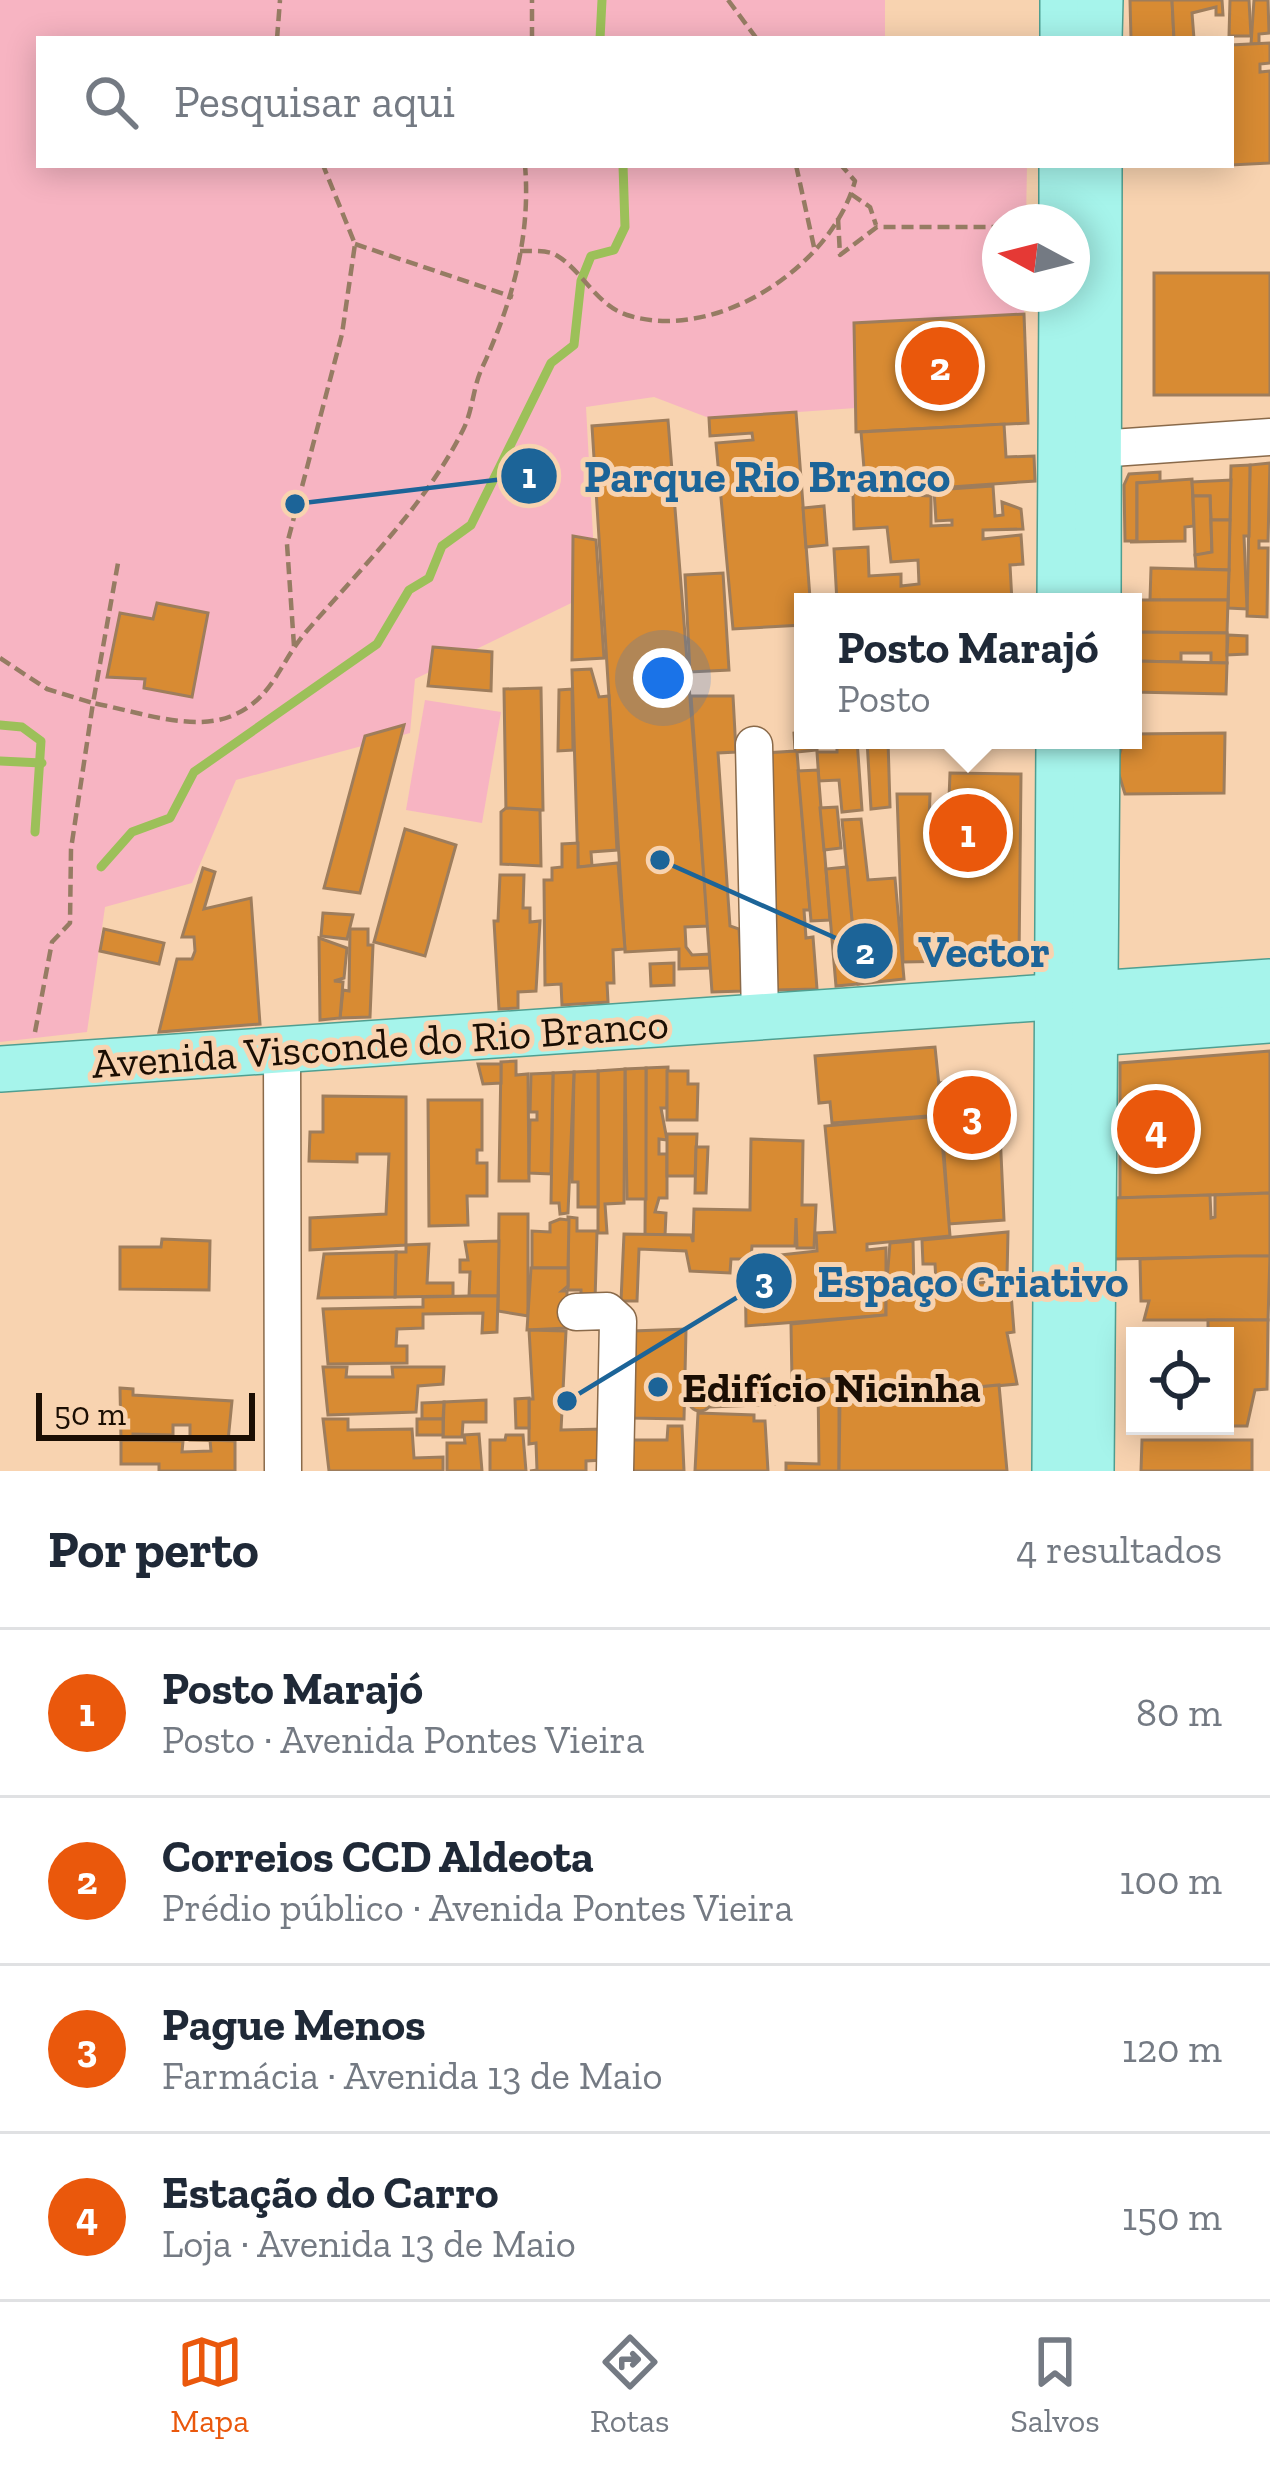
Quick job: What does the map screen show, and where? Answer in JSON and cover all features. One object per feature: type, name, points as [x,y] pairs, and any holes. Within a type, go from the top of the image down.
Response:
[{"type":"main road","points":[[1063,0],[1063,36]]},
{"type":"main road","points":[[1100,0],[1100,36]]},
{"type":"main road","points":[[1062,168],[1062,204]]},
{"type":"main road","points":[[1098,593],[1099,168]]},
{"type":"main road","points":[[1060,593],[1062,312]]},
{"type":"main road","points":[[1060,749],[1078,1015],[1090,1471]]},
{"type":"main road","points":[[1055,1471],[1096,749]]},
{"type":"main road","name":"Avenida Visconde do Rio Branco","points":[[1078,1015],[1270,982]]},
{"type":"main road","name":"Avenida Visconde do Rio Branco","points":[[15,1068],[760,1016],[1270,1020]]},
{"type":"street","points":[[1098,449],[1270,437]]},
{"type":"street","points":[[754,745],[760,1016]]},
{"type":"street","points":[[282,1050],[283,1471]]},
{"type":"street","points":[[576,1312],[608,1310],[618,1321],[614,1471]]},
{"type":"path","points":[[277,36],[280,0]]},
{"type":"path","points":[[532,0],[532,36]]},
{"type":"path","points":[[728,0],[755,36]]},
{"type":"path","points":[[294,646],[287,544],[342,334],[355,244],[324,168]]},
{"type":"path","points":[[0,658],[47,689],[187,724],[218,721],[272,689],[294,646],[439,473],[466,425],[478,375],[513,297],[529,208],[525,168]]},
{"type":"path","points":[[797,168],[814,248]]},
{"type":"path","points":[[520,251],[555,253],[624,315],[715,318],[752,297],[814,248],[851,194],[855,181],[844,168]]},
{"type":"path","points":[[851,194],[870,207],[877,227]]},
{"type":"path","points":[[839,213],[840,255],[877,227],[982,227]]},
{"type":"path","points":[[355,244],[513,297]]},
{"type":"path","points":[[15,1068],[52,943],[70,923],[71,849],[118,563]]},
{"type":"shaded area","points":[[0,0],[885,0],[885,36],[36,36],[36,168],[1027,168],[1026,204],[982,204],[982,312],[1024,314],[855,323],[856,408],[709,418],[654,397],[586,407],[596,591],[415,679],[410,733],[236,780],[192,883],[105,907],[87,1032],[0,1042]]},
{"type":"shaded area","points":[[425,700],[501,712],[482,823],[406,810]]},
{"type":"building","points":[[1130,0],[1172,0],[1174,36],[1131,36]]},
{"type":"building","points":[[1172,0],[1222,0],[1223,15],[1216,15],[1216,7],[1192,13],[1194,36],[1174,36]]},
{"type":"building","points":[[1230,0],[1249,0],[1251,36],[1229,36]]},
{"type":"building","points":[[1254,0],[1268,0],[1269,33],[1259,34],[1259,44],[1251,44]]},
{"type":"building","points":[[1270,43],[1270,63],[1260,64],[1260,72],[1270,71],[1270,163],[1234,165],[1234,45]]},
{"type":"building","points":[[1154,273],[1270,273],[1270,395],[1154,395]]},
{"type":"building","points":[[1024,314],[1028,423],[856,432],[854,323]]},
{"type":"building","points":[[796,412],[810,593],[794,593],[794,626],[733,629],[716,443],[753,440],[752,433],[710,436],[709,418]]},
{"type":"building","points":[[668,420],[708,926],[685,927],[686,947],[692,955],[710,954],[710,968],[679,969],[679,949],[625,952],[592,426]]},
{"type":"building","points":[[1004,424],[1006,457],[1034,456],[1035,481],[866,493],[861,432]]},
{"type":"building","points":[[1270,463],[1268,541],[1259,541],[1259,548],[1268,548],[1267,617],[1247,616],[1250,465]]},
{"type":"building","points":[[1250,465],[1249,536],[1244,536],[1247,609],[1228,608],[1231,466]]},
{"type":"building","points":[[1160,472],[1160,482],[1137,483],[1137,541],[1125,541],[1124,485],[1129,474]]},
{"type":"building","points":[[864,475],[866,493],[931,496],[931,526],[952,525],[952,520],[936,521],[934,490],[993,486],[995,516],[1003,515],[1002,502],[1021,509],[1023,529],[983,530],[983,539],[1021,535],[1023,564],[1010,565],[1012,593],[836,593],[834,549],[868,547],[869,576],[901,574],[901,586],[919,584],[918,560],[891,562],[887,527],[854,529],[853,495],[845,495],[844,477]]},
{"type":"building","points":[[1192,479],[1194,526],[1185,527],[1185,541],[1130,542],[1137,541],[1137,483]]},
{"type":"building","points":[[1231,480],[1230,520],[1211,520],[1210,496],[1193,496],[1192,482]]},
{"type":"building","points":[[1193,496],[1210,496],[1212,552],[1200,555],[1195,555]]},
{"type":"building","points":[[824,506],[827,545],[806,547],[803,508]]},
{"type":"building","points":[[1211,520],[1230,520],[1229,570],[1196,569],[1195,555],[1212,552]]},
{"type":"building","points":[[573,536],[596,540],[604,658],[572,660]]},
{"type":"building","points":[[1151,568],[1229,570],[1228,600],[1150,600]]},
{"type":"building","points":[[723,573],[729,670],[690,672],[685,575]]},
{"type":"building","points":[[1142,600],[1228,600],[1227,633],[1142,632]]},
{"type":"building","points":[[157,603],[208,613],[192,697],[144,688],[145,679],[107,677],[120,613],[153,619]]},
{"type":"building","points":[[1142,632],[1227,633],[1227,663],[1211,663],[1211,653],[1181,653],[1181,662],[1142,661]]},
{"type":"building","points":[[1228,635],[1247,636],[1247,654],[1227,655]]},
{"type":"building","points":[[433,647],[492,652],[491,691],[428,686]]},
{"type":"building","points":[[1142,661],[1227,663],[1226,694],[1142,692]]},
{"type":"building","points":[[591,669],[599,697],[609,696],[617,850],[591,852],[592,866],[578,867],[572,670]]},
{"type":"building","points":[[541,688],[543,810],[506,812],[504,689]]},
{"type":"building","points":[[572,689],[573,750],[558,751],[559,690]]},
{"type":"building","points":[[691,696],[733,696],[736,752],[718,753],[730,926],[739,929],[743,991],[712,992]]},
{"type":"building","points":[[404,725],[360,893],[324,888],[365,736]]},
{"type":"building","points":[[1225,733],[1224,793],[1125,794],[1116,765],[1121,749],[1142,749],[1142,734]]},
{"type":"building","points":[[817,749],[797,752],[810,910],[804,910],[806,938],[813,937],[817,989],[774,990],[765,753]]},
{"type":"building","points":[[858,749],[862,810],[842,812],[839,780],[819,781],[817,752]]},
{"type":"building","points":[[868,749],[888,749],[890,807],[871,809]]},
{"type":"building","points":[[818,770],[830,920],[811,921],[798,771]]},
{"type":"building","points":[[950,773],[1021,774],[1019,960],[903,962],[897,794],[930,794],[929,823],[948,824]]},
{"type":"building","points":[[837,807],[841,848],[824,850],[820,808]]},
{"type":"building","points":[[506,808],[540,810],[541,866],[501,864],[501,812]]},
{"type":"building","points":[[861,819],[868,880],[895,878],[904,979],[858,984],[842,820]]},
{"type":"building","points":[[405,829],[456,845],[425,956],[374,942]]},
{"type":"building","points":[[578,843],[578,867],[618,863],[625,949],[613,950],[614,983],[607,983],[608,1002],[562,1005],[561,984],[545,985],[544,880],[552,880],[552,868],[562,867],[562,844]]},
{"type":"building","points":[[847,867],[858,984],[836,986],[826,869]]},
{"type":"building","points":[[203,868],[215,872],[204,909],[251,898],[260,1024],[159,1032],[177,959],[192,959],[195,951],[194,937],[182,937]]},
{"type":"building","points":[[500,875],[524,875],[523,908],[530,908],[530,922],[540,921],[536,991],[518,992],[518,1008],[499,1009],[494,921],[498,921]]},
{"type":"building","points":[[323,913],[353,915],[347,939],[321,936]]},
{"type":"building","points":[[104,929],[164,943],[159,964],[100,951]]},
{"type":"building","points":[[350,929],[368,929],[368,945],[373,945],[370,1017],[340,1018],[343,990],[349,991]]},
{"type":"building","points":[[319,938],[347,948],[344,978],[334,981],[343,982],[340,1018],[320,1020]]},
{"type":"building","points":[[674,963],[674,985],[651,986],[650,964]]},
{"type":"building","points":[[935,1047],[942,1115],[832,1123],[830,1102],[819,1103],[815,1056]]},
{"type":"building","points":[[1270,1051],[1270,1193],[1120,1198],[1120,1063]]},
{"type":"building","points":[[516,1061],[516,1075],[528,1074],[529,1181],[499,1181],[501,1062]]},
{"type":"building","points":[[478,1064],[501,1064],[501,1083],[483,1084]]},
{"type":"building","points":[[668,1067],[667,1108],[661,1108],[667,1140],[659,1139],[659,1154],[667,1154],[667,1198],[659,1198],[655,1212],[666,1213],[665,1236],[645,1235],[646,1068]]},
{"type":"building","points":[[646,1068],[646,1199],[627,1199],[625,1069]]},
{"type":"building","points":[[625,1069],[624,1203],[605,1204],[607,1233],[598,1233],[598,1071]]},
{"type":"building","points":[[598,1071],[598,1207],[578,1207],[578,1182],[572,1182],[574,1072]]},
{"type":"building","points":[[667,1071],[688,1071],[688,1084],[698,1084],[697,1120],[667,1120]]},
{"type":"building","points":[[574,1072],[568,1213],[560,1214],[559,1203],[551,1203],[553,1073]]},
{"type":"building","points":[[553,1073],[551,1174],[529,1173],[530,1120],[537,1120],[537,1112],[530,1112],[531,1074]]},
{"type":"building","points":[[987,1077],[998,1088],[1004,1220],[949,1224],[939,1083]]},
{"type":"building","points":[[323,1096],[406,1097],[406,1245],[310,1250],[310,1218],[386,1214],[389,1154],[357,1154],[357,1162],[309,1161],[310,1132],[323,1132]]},
{"type":"building","points":[[428,1100],[482,1100],[482,1150],[477,1150],[477,1163],[487,1163],[487,1196],[467,1196],[468,1225],[429,1226]]},
{"type":"building","points":[[940,1116],[950,1236],[867,1244],[867,1250],[886,1248],[886,1315],[746,1326],[745,1259],[817,1251],[816,1233],[835,1232],[825,1126]]},
{"type":"building","points":[[667,1134],[697,1134],[695,1176],[667,1176]]},
{"type":"building","points":[[751,1139],[803,1141],[802,1205],[816,1205],[814,1248],[797,1248],[796,1218],[795,1246],[752,1246],[751,1259],[731,1259],[730,1273],[690,1271],[686,1251],[639,1249],[637,1301],[621,1301],[624,1234],[691,1235],[693,1242],[694,1209],[750,1210]]},
{"type":"building","points":[[696,1147],[708,1147],[706,1193],[695,1193]]},
{"type":"building","points":[[1270,1193],[1270,1256],[1114,1259],[1114,1198],[1210,1195],[1211,1218],[1215,1217],[1215,1195]]},
{"type":"building","points":[[499,1214],[528,1214],[528,1316],[498,1311]]},
{"type":"building","points":[[568,1217],[577,1218],[577,1231],[597,1231],[595,1301],[581,1301],[581,1290],[568,1290]]},
{"type":"building","points":[[569,1220],[568,1268],[532,1268],[532,1231],[550,1232],[550,1223]]},
{"type":"building","points":[[1008,1232],[1007,1276],[936,1282],[935,1264],[923,1264],[922,1240]]},
{"type":"building","points":[[162,1239],[210,1241],[209,1290],[120,1289],[120,1247],[161,1247]]},
{"type":"building","points":[[499,1241],[498,1296],[469,1296],[470,1272],[460,1272],[460,1260],[468,1260],[465,1242]]},
{"type":"building","points":[[913,1241],[914,1290],[886,1292],[890,1243]]},
{"type":"building","points":[[429,1244],[427,1283],[453,1283],[453,1296],[395,1297],[396,1252],[406,1252],[406,1245]]},
{"type":"building","points":[[396,1252],[395,1297],[318,1298],[324,1254]]},
{"type":"building","points":[[1270,1256],[1268,1320],[1144,1320],[1149,1301],[1141,1301],[1140,1259]]},
{"type":"building","points":[[531,1268],[568,1268],[568,1286],[562,1291],[567,1291],[567,1328],[527,1330]]},
{"type":"building","points":[[1010,1280],[1014,1332],[1007,1333],[1017,1384],[840,1400],[840,1378],[792,1381],[791,1324],[886,1315],[886,1292]]},
{"type":"building","points":[[498,1296],[497,1332],[482,1333],[483,1313],[423,1314],[423,1328],[397,1329],[396,1346],[407,1346],[407,1363],[328,1364],[323,1309],[423,1307],[423,1297]]},
{"type":"building","points":[[1208,1320],[1268,1320],[1267,1389],[1255,1390],[1247,1426],[1234,1426],[1234,1327],[1208,1327]]},
{"type":"building","name":"Edifício Nicinha","points":[[686,1329],[684,1419],[631,1418],[633,1331]]},
{"type":"building","points":[[529,1330],[566,1331],[561,1430],[603,1429],[603,1460],[586,1461],[586,1471],[530,1471],[537,1470],[536,1443],[529,1444],[529,1399],[533,1399]]},
{"type":"building","points":[[323,1367],[347,1367],[346,1377],[393,1377],[392,1367],[444,1367],[443,1384],[418,1386],[416,1412],[328,1415]]},
{"type":"building","points":[[779,1381],[780,1404],[711,1407],[710,1384]]},
{"type":"building","points":[[839,1381],[839,1471],[786,1471],[786,1463],[819,1464],[818,1382]]},
{"type":"building","points":[[999,1385],[1007,1471],[839,1471],[840,1400]]},
{"type":"building","points":[[700,1387],[712,1399],[700,1411],[688,1399]]},
{"type":"building","points":[[120,1388],[133,1389],[133,1395],[232,1401],[228,1441],[190,1440],[190,1425],[173,1425],[173,1435],[133,1434],[133,1440],[121,1440]]},
{"type":"building","points":[[529,1398],[529,1428],[516,1428],[515,1399]]},
{"type":"building","points":[[486,1400],[486,1422],[463,1422],[462,1437],[443,1437],[444,1402]]},
{"type":"building","points":[[444,1402],[443,1419],[422,1419],[422,1403]]},
{"type":"building","points":[[698,1413],[754,1415],[754,1421],[765,1421],[768,1471],[695,1471]]},
{"type":"building","points":[[323,1419],[348,1419],[348,1430],[412,1429],[414,1458],[443,1457],[443,1471],[329,1471]]},
{"type":"building","points":[[417,1419],[443,1419],[443,1435],[417,1435]]},
{"type":"building","points":[[668,1426],[682,1426],[684,1471],[628,1471],[629,1440],[667,1440]]},
{"type":"building","points":[[479,1434],[482,1471],[447,1471],[447,1443],[465,1443],[464,1435]]},
{"type":"building","points":[[506,1435],[523,1435],[526,1471],[490,1471],[490,1440],[505,1440]]},
{"type":"building","points":[[121,1440],[183,1441],[182,1452],[211,1451],[210,1440],[235,1441],[235,1471],[159,1471],[159,1464],[121,1464]]},
{"type":"building","points":[[1142,1440],[1252,1440],[1252,1471],[1141,1471]]},
{"type":"waterway","points":[[600,36],[602,0]]},
{"type":"waterway","points":[[101,867],[132,832],[170,818],[194,772],[377,644],[409,590],[429,578],[442,546],[471,525],[551,363],[574,345],[581,281],[591,256],[614,250],[625,227],[623,168]]},
{"type":"waterway","points":[[0,725],[22,727],[41,741],[35,832]]},
{"type":"waterway","points":[[0,761],[42,763]]},
{"type":"place","name":"Correios CCD Aldeota","points":[[940,366]]},
{"type":"place","name":"Parque Rio Branco","points":[[295,504]]},
{"type":"place","name":"Posto Marajó","points":[[968,833]]},
{"type":"place","name":"Vector","points":[[660,860]]},
{"type":"place","name":"Pague Menos","points":[[972,1115]]},
{"type":"place","name":"Estação do Carro","points":[[1156,1129]]},
{"type":"place","name":"Edifício Nicinha","points":[[658,1387]]},
{"type":"place","name":"Espaço Criativo","points":[[567,1401]]}]
